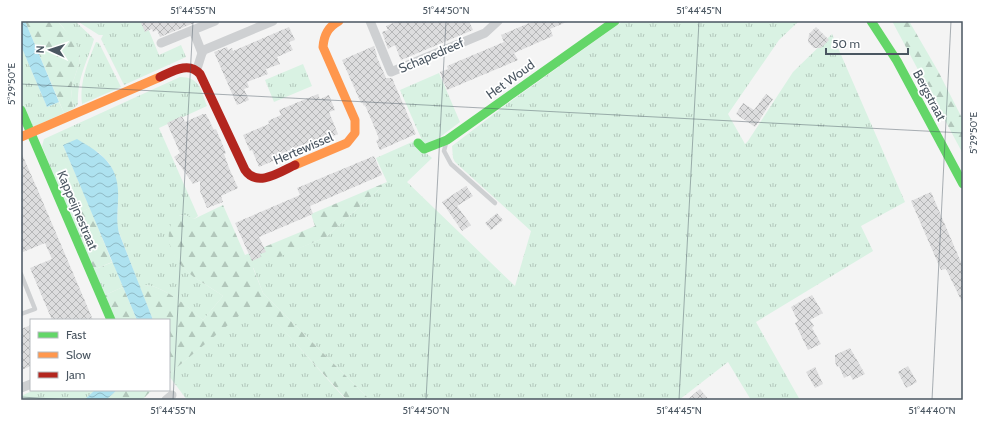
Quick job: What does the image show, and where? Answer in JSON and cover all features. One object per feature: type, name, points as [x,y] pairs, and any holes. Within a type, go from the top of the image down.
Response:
[{"type":"street","points":[[161,43],[215,21]]},
{"type":"street","points":[[21,137],[180,68],[188,66],[197,69],[204,50],[273,21]]},
{"type":"street","name":"Hertewissel","points":[[197,69],[203,77],[245,170],[249,176],[256,179],[264,178],[347,143],[353,138],[356,129],[355,120],[323,47],[323,38],[327,29],[332,24],[339,21]]},
{"type":"street","name":"Schapedreef","points":[[370,21],[391,72],[485,33],[498,21]]},
{"type":"street","name":"Het Woud","points":[[418,143],[424,149],[448,140],[615,21]]},
{"type":"street","name":"Bergstraat","points":[[871,21],[897,61],[963,184]]},
{"type":"street","points":[[192,30],[202,53]]},
{"type":"street","name":"Kappeijnestraat","points":[[21,110],[111,319]]},
{"type":"lane","points":[[448,140],[444,151],[451,164],[496,203]]},
{"type":"lane","points":[[21,274],[35,308],[21,314]]},
{"type":"green space","points":[[25,21],[57,21],[75,41],[80,53],[79,64],[71,88],[73,109],[64,113]]},
{"type":"green space","points":[[57,21],[75,21],[94,39],[79,86],[78,104],[73,109],[71,88],[79,64],[80,53],[63,27]]},
{"type":"green space","points":[[77,21],[145,21],[159,55],[181,45],[186,57],[124,85],[101,39],[103,35],[99,35]]},
{"type":"green space","points":[[623,21],[799,21],[779,40],[728,114],[745,144],[793,72],[832,34],[905,202],[861,226],[873,251],[756,322],[800,400],[751,400],[728,362],[679,400],[370,400],[263,293],[253,267],[326,237],[387,182],[376,158],[421,138],[400,90],[439,73],[460,122],[423,150],[432,158],[407,182],[515,286],[531,231],[455,162],[453,158],[452,146],[507,104]]},
{"type":"green space","points":[[892,21],[909,21],[938,71],[963,120],[963,154]]},
{"type":"green space","points":[[96,42],[99,43],[121,87],[82,104],[81,96],[83,80],[87,64]]},
{"type":"green space","points":[[21,46],[47,107],[59,102],[64,113],[31,128],[21,103]]},
{"type":"green space","points":[[303,64],[312,86],[274,102],[265,80]]},
{"type":"green space","points":[[180,77],[192,79],[196,82],[201,90],[207,106],[159,128],[198,216],[194,219],[185,215],[180,215],[169,239],[177,260],[183,267],[190,274],[223,296],[203,320],[168,293],[153,286],[139,285],[117,227],[118,196],[113,171],[109,163],[98,152],[63,145],[90,208],[70,217],[42,146],[44,139]]},
{"type":"green space","points":[[387,182],[326,237],[253,268],[263,293],[370,400],[347,400],[257,301],[170,373],[170,319],[153,319],[139,285],[153,286],[168,293],[187,306],[203,320],[223,296],[192,276],[181,266],[172,250],[169,240],[170,228],[174,219],[183,215],[194,219],[223,205],[245,255],[315,226],[311,214]]},
{"type":"green space","points":[[90,208],[112,262],[93,270],[70,217]]},
{"type":"green space","points":[[113,262],[123,287],[103,296],[93,270]]},
{"type":"green space","points":[[123,287],[137,319],[114,319],[103,296]]},
{"type":"green space","points":[[257,300],[346,400],[187,400],[170,377],[170,373]]},
{"type":"green space","points":[[32,391],[94,391],[84,400],[21,400],[21,396]]},
{"type":"green space","points":[[116,391],[151,391],[142,400],[106,400]]},
{"type":"water","points":[[21,21],[25,21],[59,102],[47,107],[21,46]]},
{"type":"water","points":[[77,139],[94,150],[108,162],[112,169],[116,177],[118,187],[117,220],[119,233],[153,319],[137,319],[63,145]]},
{"type":"water","points":[[94,391],[116,391],[106,400],[84,400]]},
{"type":"building","points":[[146,21],[199,21],[160,37],[157,30],[153,32],[152,29],[145,32],[141,23]]},
{"type":"building","points":[[398,21],[469,21],[473,30],[401,60],[395,45],[388,49],[382,32],[388,30],[386,26]]},
{"type":"building","points":[[534,21],[569,21],[550,29],[553,36],[514,53],[518,60],[447,90],[440,72],[448,69],[447,66],[504,42],[501,35]]},
{"type":"building","points":[[289,27],[295,40],[289,42],[293,50],[277,57],[280,64],[266,69],[268,74],[247,82],[249,87],[244,89],[249,100],[237,105],[214,52],[227,47],[228,50],[232,48],[233,51]]},
{"type":"building","points":[[816,27],[829,40],[821,48],[814,48],[808,42],[809,34]]},
{"type":"building","points":[[374,46],[376,55],[386,78],[392,78],[416,134],[380,150],[376,141],[379,139],[376,131],[365,105],[364,106],[362,102],[361,103],[342,60]]},
{"type":"building","points":[[318,94],[320,99],[329,95],[335,110],[329,112],[338,134],[300,150],[302,152],[281,161],[280,158],[259,167],[252,150],[250,151],[243,135],[269,124],[268,121],[281,115],[279,110]]},
{"type":"building","points":[[766,94],[773,99],[755,127],[736,114],[743,103],[754,110]]},
{"type":"building","points":[[206,114],[214,130],[216,129],[226,153],[224,154],[229,168],[238,188],[221,196],[223,202],[207,208],[200,191],[200,181],[193,184],[174,157],[180,153],[167,123],[182,116],[185,122]]},
{"type":"building","points":[[21,152],[93,319],[52,319],[30,268],[52,259],[45,243],[23,252],[21,247]]},
{"type":"building","points":[[374,156],[382,175],[310,206],[313,214],[259,237],[266,252],[260,254],[261,257],[252,261],[235,223],[300,195],[297,188]]},
{"type":"building","points":[[466,186],[473,196],[457,206],[471,225],[462,231],[442,202]]},
{"type":"building","points":[[931,192],[963,267],[963,304],[946,269],[941,270],[911,201]]},
{"type":"building","points":[[497,213],[503,220],[491,230],[485,223]]},
{"type":"building","points":[[812,295],[823,313],[810,320],[814,326],[812,328],[821,344],[808,350],[795,323],[798,321],[791,307]]},
{"type":"building","points":[[30,325],[30,366],[21,370],[21,329]]},
{"type":"building","points":[[850,348],[865,374],[853,380],[850,375],[844,378],[839,366],[837,367],[835,362],[835,355]]},
{"type":"building","points":[[908,366],[917,382],[906,388],[898,372]]},
{"type":"building","points":[[815,367],[823,384],[815,388],[806,372]]},
{"type":"building","points":[[700,389],[709,400],[687,400]]},
{"type":"traffic: fast","points":[[418,143],[424,149],[447,140],[615,21]]},
{"type":"traffic: fast","points":[[871,21],[897,61],[963,184]]},
{"type":"traffic: fast","points":[[21,110],[111,319]]},
{"type":"traffic: slow","points":[[295,165],[347,143],[355,133],[355,120],[323,47],[327,32],[339,21]]},
{"type":"traffic: slow","points":[[21,137],[160,77]]},
{"type":"traffic: jam","points":[[160,77],[181,68],[191,68],[200,74],[245,170],[250,175],[256,178],[269,177],[295,165]]}]
